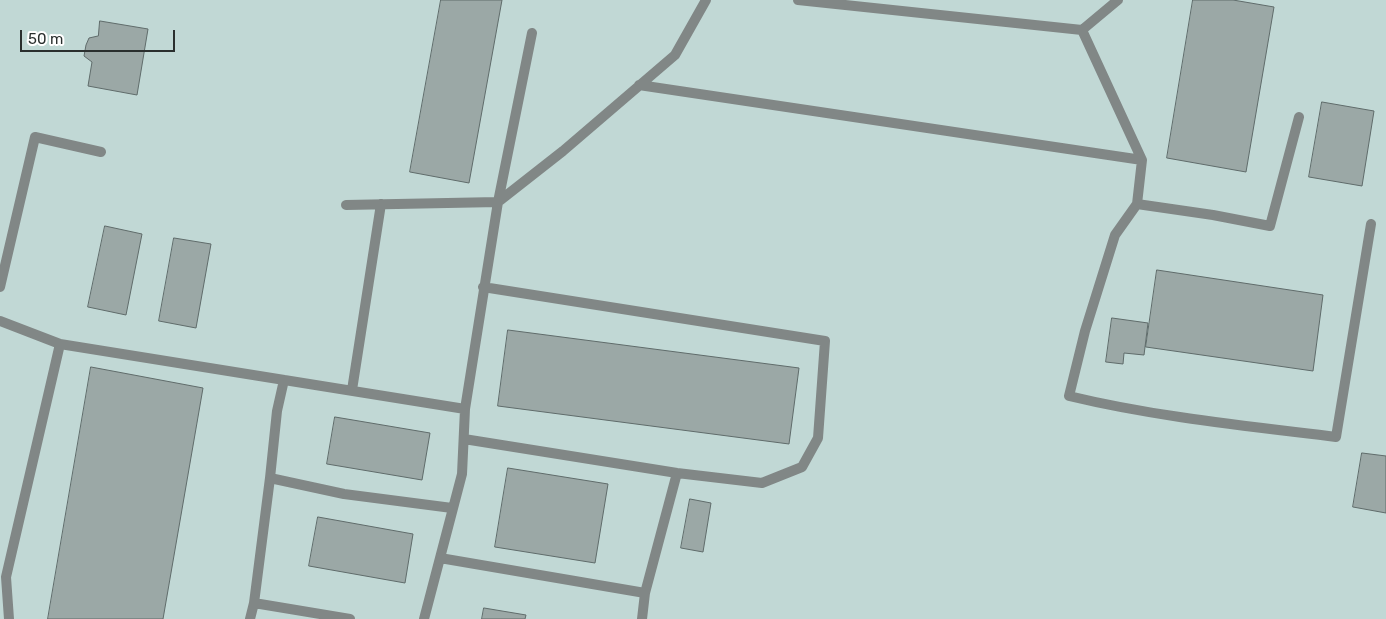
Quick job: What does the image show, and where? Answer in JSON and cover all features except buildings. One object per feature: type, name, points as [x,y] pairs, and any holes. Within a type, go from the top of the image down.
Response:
[{"type":"lane","points":[[346,205],[498,202],[563,151],[675,55],[706,0]]},
{"type":"lane","points":[[798,0],[1082,30],[1118,0]]},
{"type":"lane","points":[[1082,30],[1142,160],[1137,204],[1115,235],[1085,331],[1068,396],[1109,406],[1336,437],[1371,224]]},
{"type":"lane","points":[[424,619],[462,474],[465,409],[483,287],[532,33]]},
{"type":"lane","points":[[640,85],[1142,160]]},
{"type":"lane","points":[[1137,204],[1213,215],[1270,226],[1299,118]]},
{"type":"lane","points":[[0,287],[36,137],[101,152]]},
{"type":"lane","points":[[352,390],[381,204]]},
{"type":"lane","points":[[464,439],[677,473],[762,483],[802,467],[818,438],[825,341],[483,287]]},
{"type":"lane","points":[[0,321],[60,344],[465,409]]},
{"type":"lane","points":[[9,619],[6,577],[60,344]]},
{"type":"lane","points":[[250,619],[254,602],[277,411],[284,380]]},
{"type":"lane","points":[[642,619],[645,593],[677,473]]},
{"type":"lane","points":[[270,478],[344,494],[452,508]]},
{"type":"lane","points":[[440,558],[645,593]]},
{"type":"lane","points":[[254,602],[350,619]]},
{"type":"shaded area","points":[[0,0],[1386,0],[1386,619],[0,619]]}]
